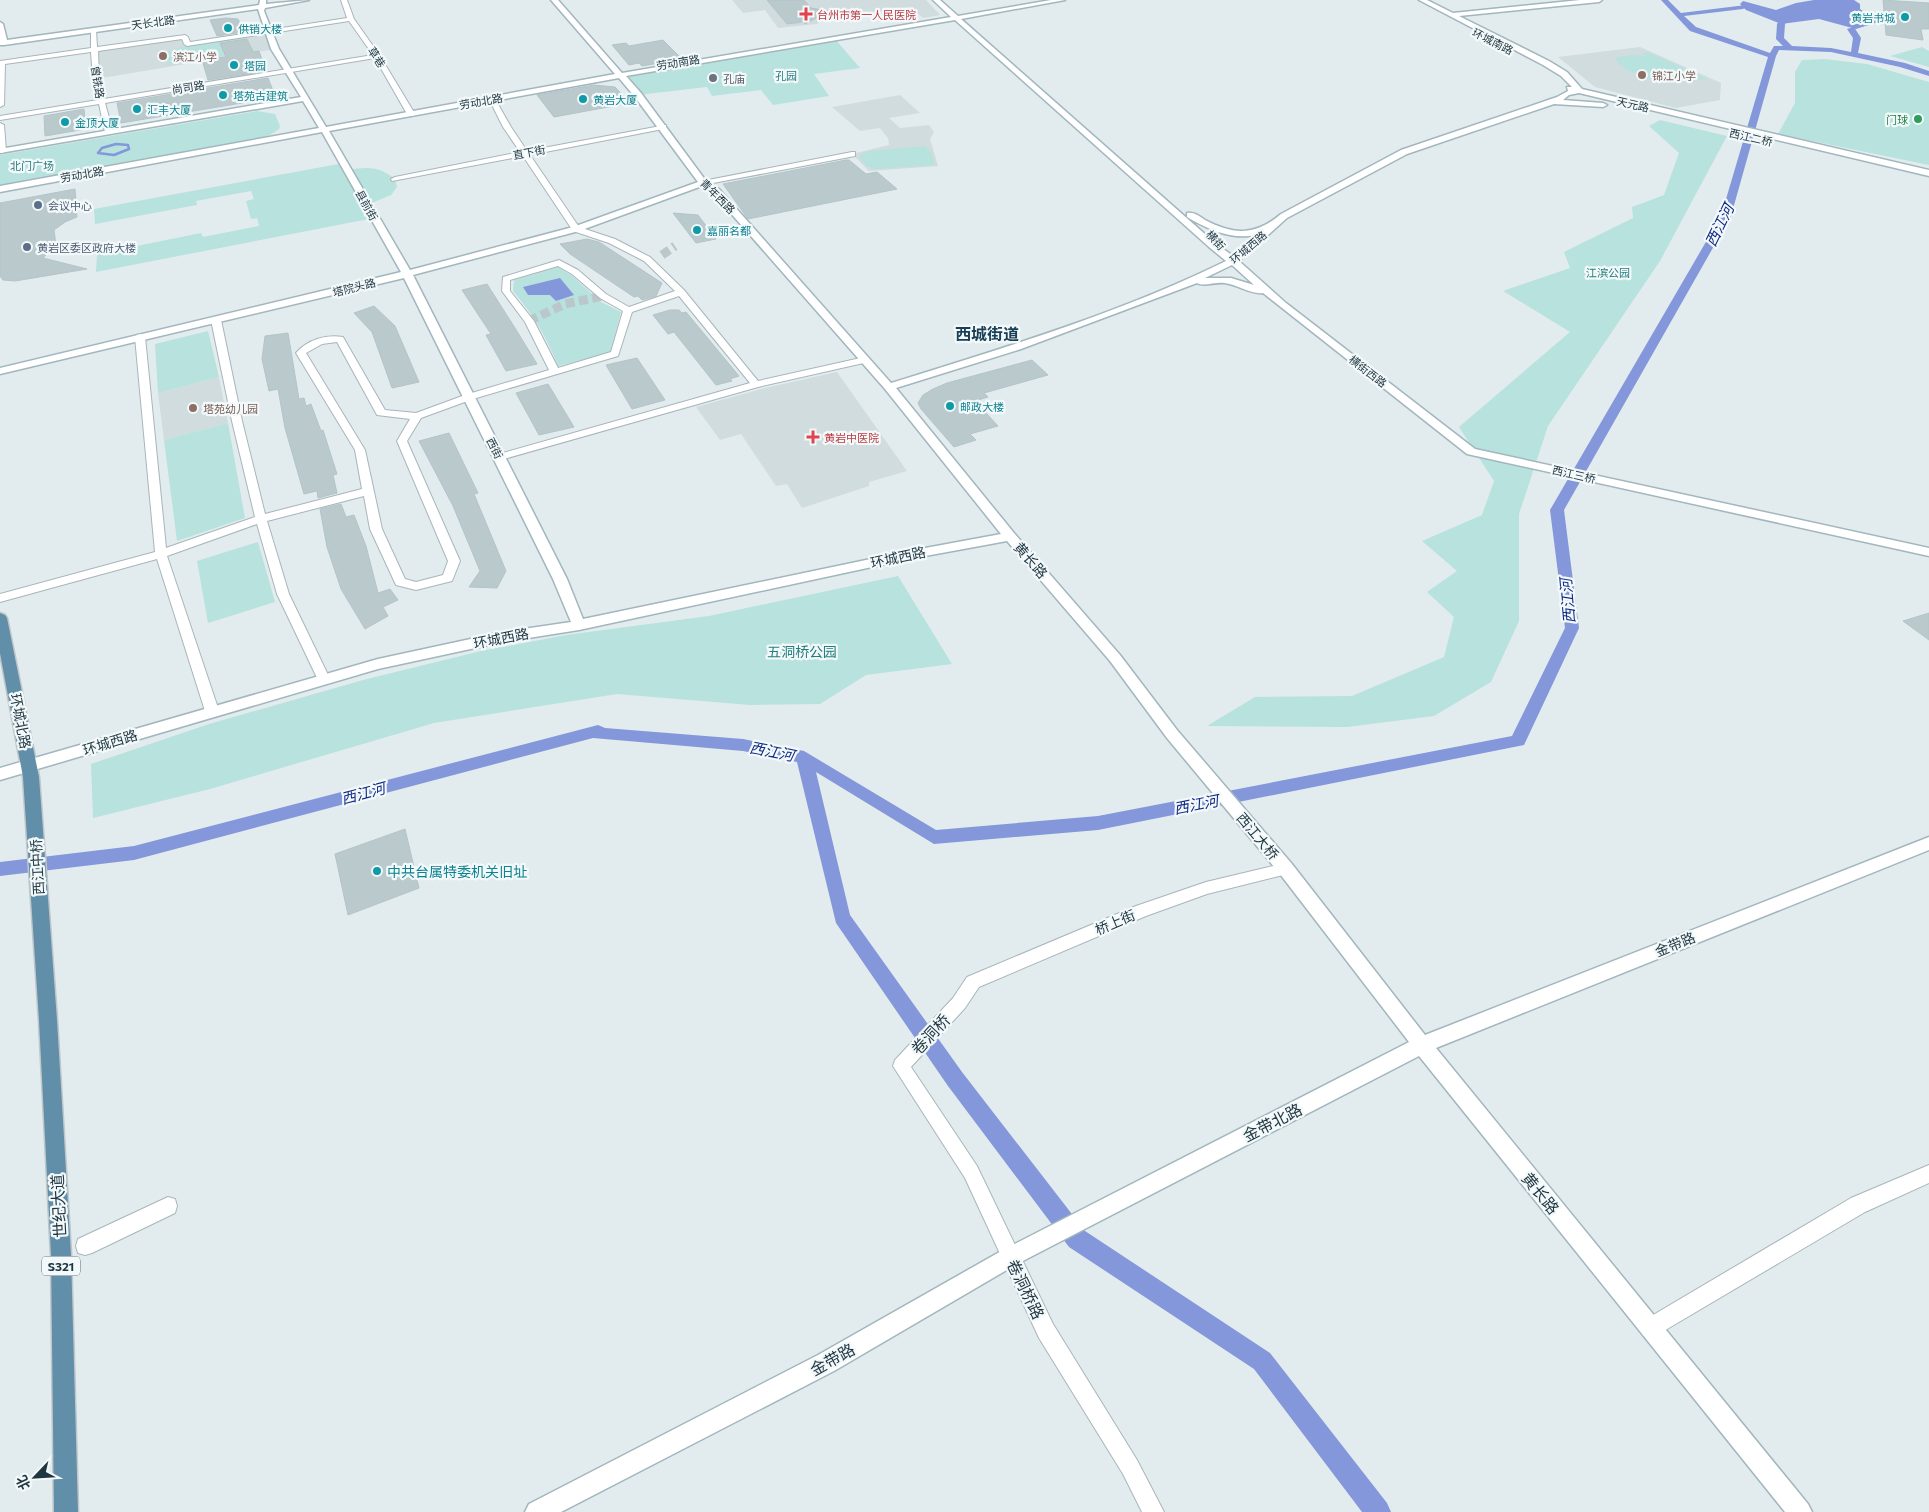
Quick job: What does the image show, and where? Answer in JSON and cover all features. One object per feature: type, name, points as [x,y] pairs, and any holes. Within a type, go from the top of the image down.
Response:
[{"type":"main road","points":[[248,0],[249,4],[262,4]]},
{"type":"main road","name":"天长北路","points":[[2,43],[262,4],[306,0]]},
{"type":"main road","name":"青年西路","points":[[554,0],[619,73],[663,127],[703,183],[716,191],[889,387]]},
{"type":"main road","name":"横街","points":[[936,0],[1217,238],[1233,261]]},
{"type":"main road","name":"横街","points":[[944,0],[957,16]]},
{"type":"main road","name":"劳动南路","points":[[957,16],[1041,0]]},
{"type":"main road","name":"劳动南路","points":[[410,112],[619,73],[1062,0]]},
{"type":"main road","points":[[1443,16],[1599,0]]},
{"type":"main road","points":[[1419,1],[1452,15],[1546,63],[1564,74],[1579,91]]},
{"type":"main road","name":"环城南路","points":[[1419,1],[1443,16],[1540,64],[1555,75],[1563,87]]},
{"type":"main road","name":"县前街","points":[[262,4],[268,31],[275,49],[302,98],[407,274]]},
{"type":"main road","points":[[0,24],[2,43]]},
{"type":"main road","name":"劳动北路","points":[[0,189],[410,112],[492,99],[619,73]]},
{"type":"main road","name":"天元路","points":[[1563,87],[1700,122]]},
{"type":"main road","name":"天元路","points":[[1563,87],[1649,113],[1700,122]]},
{"type":"main road","name":"环城西路","points":[[889,387],[1018,347],[1177,287],[1233,261],[1284,216],[1404,152],[1560,99],[1563,87]]},
{"type":"main road","points":[[1,151],[302,98]]},
{"type":"main road","points":[[1552,102],[1612,106],[1649,113]]},
{"type":"main road","name":"横街","points":[[1068,112],[1212,245],[1233,261]]},
{"type":"main road","name":"西江二桥","points":[[1700,122],[1807,147]]},
{"type":"main road","points":[[1807,147],[1929,173]]},
{"type":"main road","points":[[1807,147],[1929,179]]},
{"type":"main road","name":"塔院头路","points":[[0,371],[407,274],[576,229],[703,183]]},
{"type":"main road","points":[[1190,215],[1214,229],[1236,235],[1255,234],[1272,227]]},
{"type":"main road","name":"横街西路","points":[[1233,261],[1277,300],[1471,452],[1514,460]]},
{"type":"main road","name":"西街","points":[[407,274],[500,457],[580,624]]},
{"type":"main road","points":[[1177,287],[1212,279],[1236,281],[1260,290],[1277,300]]},
{"type":"main road","name":"黄长路","points":[[889,387],[1010,536],[1115,658],[1172,734]]},
{"type":"main road","name":"西江三桥","points":[[1514,460],[1929,552]]},
{"type":"main road","name":"环城西路","points":[[0,774],[378,664],[502,637],[580,624],[909,554],[1010,536]]},
{"type":"main road","name":"环城北路","points":[[0,618],[30,766]]},
{"type":"main road","name":"西江大桥","points":[[1172,734],[1286,869]]},
{"type":"main road","name":"西江中桥","points":[[30,766],[48,1020]]},
{"type":"main road","name":"金带路","points":[[1422,1045],[1929,843]]},
{"type":"main road","name":"黄长路","points":[[1286,869],[1422,1045],[1800,1512]]},
{"type":"main road","name":"世纪大道","points":[[48,1020],[61,1255],[66,1512]]},
{"type":"main road","name":"金带北路","points":[[1123,1199],[1422,1045]]},
{"type":"main road","name":"金带路","points":[[537,1512],[826,1363],[1010,1257],[1123,1199]]},
{"type":"street","name":"草巷","points":[[344,0],[351,19],[410,112]]},
{"type":"street","points":[[0,105],[1,63],[185,37],[187,44],[351,19]]},
{"type":"street","name":"曾铣路","points":[[93,30],[96,79],[109,132]]},
{"type":"street","name":"尚司路","points":[[0,118],[376,56]]},
{"type":"street","points":[[492,99],[507,127],[576,229],[612,241],[651,258],[756,384]]},
{"type":"street","points":[[0,125],[1,151]]},
{"type":"street","name":"直下街","points":[[395,180],[663,127]]},
{"type":"street","points":[[703,183],[852,154]]},
{"type":"street","points":[[555,372],[529,322],[506,291],[506,278],[558,263],[575,272],[604,296],[628,310],[680,292]]},
{"type":"street","points":[[417,416],[402,441],[454,561],[448,578],[416,586],[400,582],[376,529],[360,450],[301,353],[308,345],[330,339],[340,339],[381,413],[417,416],[469,397],[614,354],[628,310]]},
{"type":"street","points":[[216,320],[237,421],[261,519],[283,594],[324,679]]},
{"type":"street","points":[[140,337],[161,554],[212,711]]},
{"type":"street","points":[[500,457],[756,384],[865,360]]},
{"type":"street","points":[[0,598],[161,554],[261,519],[368,491]]},
{"type":"street","name":"桥上街","points":[[959,1003],[973,982],[1141,911],[1206,888],[1286,869]]},
{"type":"street","name":"卷洞桥","points":[[901,1066],[959,1003]]},
{"type":"street","name":"卷洞桥路","points":[[901,1066],[972,1172],[1046,1331],[1130,1467],[1154,1512]]},
{"type":"street","points":[[1650,1328],[1858,1205],[1929,1174]]},
{"type":"street","points":[[85,1246],[168,1206]]},
{"type":"shaded area","name":"台州市第一人民医院","points":[[732,0],[926,0],[940,15],[923,18],[910,7],[859,15],[850,13],[825,18],[817,24],[778,28],[765,10],[743,13]]},
{"type":"shaded area","name":"滨江小学","points":[[269,31],[275,49],[96,79],[94,50],[185,37],[187,44]]},
{"type":"shaded area","name":"锦江小学","points":[[1640,47],[1721,83],[1720,100],[1676,108],[1595,87],[1558,57]]},
{"type":"shaded area","points":[[900,95],[920,113],[889,118],[900,128],[929,125],[934,132],[930,139],[938,166],[869,171],[852,154],[889,145],[888,138],[880,128],[860,131],[832,107]]},
{"type":"shaded area","name":"黄岩中医院","points":[[837,372],[907,471],[869,482],[869,486],[802,508],[787,484],[776,486],[741,434],[720,440],[696,407],[765,388]]},
{"type":"shaded area","name":"塔苑幼儿园","points":[[219,377],[228,423],[164,440],[158,393]]},
{"type":"green space","points":[[243,38],[249,43],[250,47],[247,49],[253,48],[255,50],[168,65],[167,62],[173,61],[163,58],[167,53],[187,46]]},
{"type":"green space","name":"孔园","points":[[835,39],[860,68],[814,74],[829,96],[773,105],[761,90],[712,96],[707,87],[638,95],[621,75]]},
{"type":"green space","points":[[1922,47],[1929,51],[1929,67],[1890,56]]},
{"type":"green space","points":[[1648,52],[1707,79],[1700,80],[1689,76],[1689,79],[1682,82],[1672,82],[1649,79],[1627,70],[1615,58],[1630,55],[1647,56],[1642,53]]},
{"type":"green space","points":[[1825,59],[1867,64],[1929,82],[1929,165],[1778,134],[1795,103],[1795,72],[1802,60]]},
{"type":"green space","name":"北门广场","points":[[257,111],[275,114],[280,126],[279,129],[270,135],[256,139],[0,186],[0,155]]},
{"type":"green space","name":"江滨公园","points":[[1660,120],[1727,136],[1660,261],[1548,426],[1519,514],[1519,621],[1491,682],[1434,716],[1347,727],[1207,726],[1255,697],[1352,696],[1444,657],[1454,617],[1427,592],[1457,571],[1422,541],[1482,515],[1494,481],[1459,427],[1570,332],[1503,291],[1570,268],[1564,252],[1633,218],[1632,207],[1664,195],[1679,153],[1649,126]]},
{"type":"green space","points":[[925,146],[931,152],[935,165],[874,169],[867,166],[860,158],[861,155],[869,151]]},
{"type":"green space","points":[[344,163],[347,170],[372,168],[395,179],[397,187],[391,195],[367,205],[374,218],[96,272],[97,254],[201,233],[203,237],[259,226],[257,218],[251,219],[246,201],[254,199],[251,191],[196,201],[197,205],[95,224],[94,209]]},
{"type":"green space","points":[[558,267],[571,275],[601,302],[621,312],[610,353],[558,366],[539,327],[513,291],[514,280]]},
{"type":"green space","points":[[208,331],[219,377],[158,393],[155,344]]},
{"type":"green space","points":[[228,423],[245,518],[177,541],[164,440]]},
{"type":"green space","points":[[258,542],[275,602],[208,623],[197,561]]},
{"type":"green space","name":"五洞桥公园","points":[[898,576],[952,664],[866,675],[820,704],[750,705],[617,694],[434,723],[210,789],[93,818],[91,764],[209,724],[363,680],[481,651],[566,635],[709,616]]},
{"type":"water","points":[[1814,0],[1854,0],[1860,4],[1860,9],[1878,22],[1856,29],[1819,19],[1781,24],[1746,10],[1740,4],[1743,1],[1776,10],[1796,3]]},
{"type":"water","points":[[560,278],[574,295],[556,301],[550,295],[528,295],[523,287]]},
{"type":"building","points":[[767,0],[804,0],[811,8],[829,11],[805,24],[803,22],[787,24]]},
{"type":"building","name":"黄岩书城","points":[[1883,0],[1929,3],[1929,29],[1921,29],[1923,40],[1886,35]]},
{"type":"building","name":"供销大楼","points":[[238,19],[244,32],[217,36],[210,20]]},
{"type":"building","name":"塔园","points":[[247,39],[253,52],[259,51],[266,71],[208,80],[202,60],[226,57],[220,43]]},
{"type":"building","points":[[663,40],[682,59],[642,66],[639,63],[629,65],[612,45],[626,43],[629,46]]},
{"type":"building","name":"塔苑古建筑","points":[[268,78],[274,93],[246,98],[248,102],[121,123],[117,103]]},
{"type":"building","name":"黄岩大厦","points":[[594,85],[615,87],[630,103],[554,117],[537,95]]},
{"type":"building","name":"金顶大厦","points":[[84,109],[86,129],[45,136],[44,116]]},
{"type":"building","points":[[849,160],[866,174],[877,172],[897,189],[748,219],[723,184]]},
{"type":"building","points":[[75,189],[77,217],[65,222],[54,230],[56,245],[43,258],[87,269],[15,281],[3,280],[0,276],[0,203]]},
{"type":"building","name":"嘉丽名都","points":[[673,213],[698,215],[716,239],[696,243]]},
{"type":"building","points":[[587,239],[599,242],[662,283],[656,296],[642,300],[638,296],[634,297],[570,254],[560,244]]},
{"type":"building","points":[[487,284],[537,364],[506,371],[486,335],[491,334],[462,290]]},
{"type":"building","points":[[374,306],[395,326],[419,382],[392,388],[372,332],[354,313]]},
{"type":"building","points":[[670,310],[686,312],[739,376],[730,379],[732,381],[716,385],[674,332],[668,334],[653,315]]},
{"type":"building","points":[[288,333],[299,399],[304,398],[306,406],[311,404],[321,431],[323,430],[337,474],[333,475],[337,493],[318,498],[317,491],[304,494],[285,428],[278,389],[269,391],[262,359],[265,336]]},
{"type":"building","points":[[637,358],[665,400],[632,409],[606,365]]},
{"type":"building","name":"邮政大楼","points":[[1032,360],[1048,375],[984,393],[988,397],[975,401],[998,426],[970,434],[976,440],[954,447],[918,403],[923,395],[947,383]]},
{"type":"building","points":[[548,384],[574,427],[539,435],[516,393]]},
{"type":"building","points":[[449,433],[478,493],[474,494],[506,571],[497,588],[469,587],[480,571],[453,506],[419,441]]},
{"type":"building","points":[[341,504],[346,517],[354,515],[366,546],[378,593],[390,589],[398,600],[383,607],[388,616],[365,629],[341,589],[327,547],[320,509]]},
{"type":"building","points":[[1929,613],[1929,640],[1903,621]]},
{"type":"building","name":"中共台属特委机关旧址","points":[[405,829],[419,888],[348,915],[335,854]]},
{"type":"waterway","points":[[1664,0],[1679,15]]},
{"type":"waterway","points":[[1679,15],[1743,7]]},
{"type":"waterway","points":[[1679,15],[1693,29],[1772,56]]},
{"type":"waterway","points":[[1785,18],[1781,24],[1780,39],[1790,48]]},
{"type":"waterway","points":[[1851,29],[1857,38],[1854,55]]},
{"type":"waterway","name":"西江河","points":[[1772,56],[1777,48],[1790,48]]},
{"type":"waterway","name":"西江河","points":[[1790,48],[1831,50],[1854,55]]},
{"type":"waterway","name":"西江河","points":[[1854,55],[1902,65],[1929,74]]},
{"type":"waterway","name":"西江河","points":[[804,757],[934,837],[1098,823],[1518,741],[1572,628],[1557,510],[1726,216],[1772,56]]},
{"type":"waterway","points":[[116,144],[128,145],[129,149],[114,155],[98,153],[102,148],[116,144]]},
{"type":"waterway","name":"西江河","points":[[0,869],[134,853],[598,731],[599,734],[743,745],[804,757]]},
{"type":"waterway","points":[[804,757],[842,918],[955,1079],[1077,1239],[1262,1361],[1378,1512]]},
{"type":"tunnel","points":[[662,255],[675,246]]},
{"type":"tunnel","points":[[529,321],[565,304],[603,296]]},
{"type":"place","name":"台州市第一人民医院","points":[[806,14]]},
{"type":"place","name":"黄岩书城","points":[[1905,17]]},
{"type":"place","name":"供销大楼","points":[[228,28]]},
{"type":"place","name":"滨江小学","points":[[163,56]]},
{"type":"place","name":"塔园","points":[[234,65]]},
{"type":"place","name":"锦江小学","points":[[1642,75]]},
{"type":"place","name":"孔庙","points":[[713,78]]},
{"type":"place","name":"塔苑古建筑","points":[[223,95]]},
{"type":"place","name":"黄岩大厦","points":[[583,99]]},
{"type":"place","name":"汇丰大厦","points":[[137,109]]},
{"type":"place","name":"门球","points":[[1918,119]]},
{"type":"place","name":"金顶大厦","points":[[65,122]]},
{"type":"place","name":"会议中心","points":[[38,205]]},
{"type":"place","name":"嘉丽名都","points":[[697,230]]},
{"type":"place","name":"黄岩区委区政府大楼","points":[[27,247]]},
{"type":"place","name":"邮政大楼","points":[[950,406]]},
{"type":"place","name":"塔苑幼儿园","points":[[193,408]]},
{"type":"place","name":"黄岩中医院","points":[[813,437]]},
{"type":"place","name":"中共台属特委机关旧址","points":[[377,871]]},
{"type":"district","name":"西城街道","points":[[987,333]]}]
